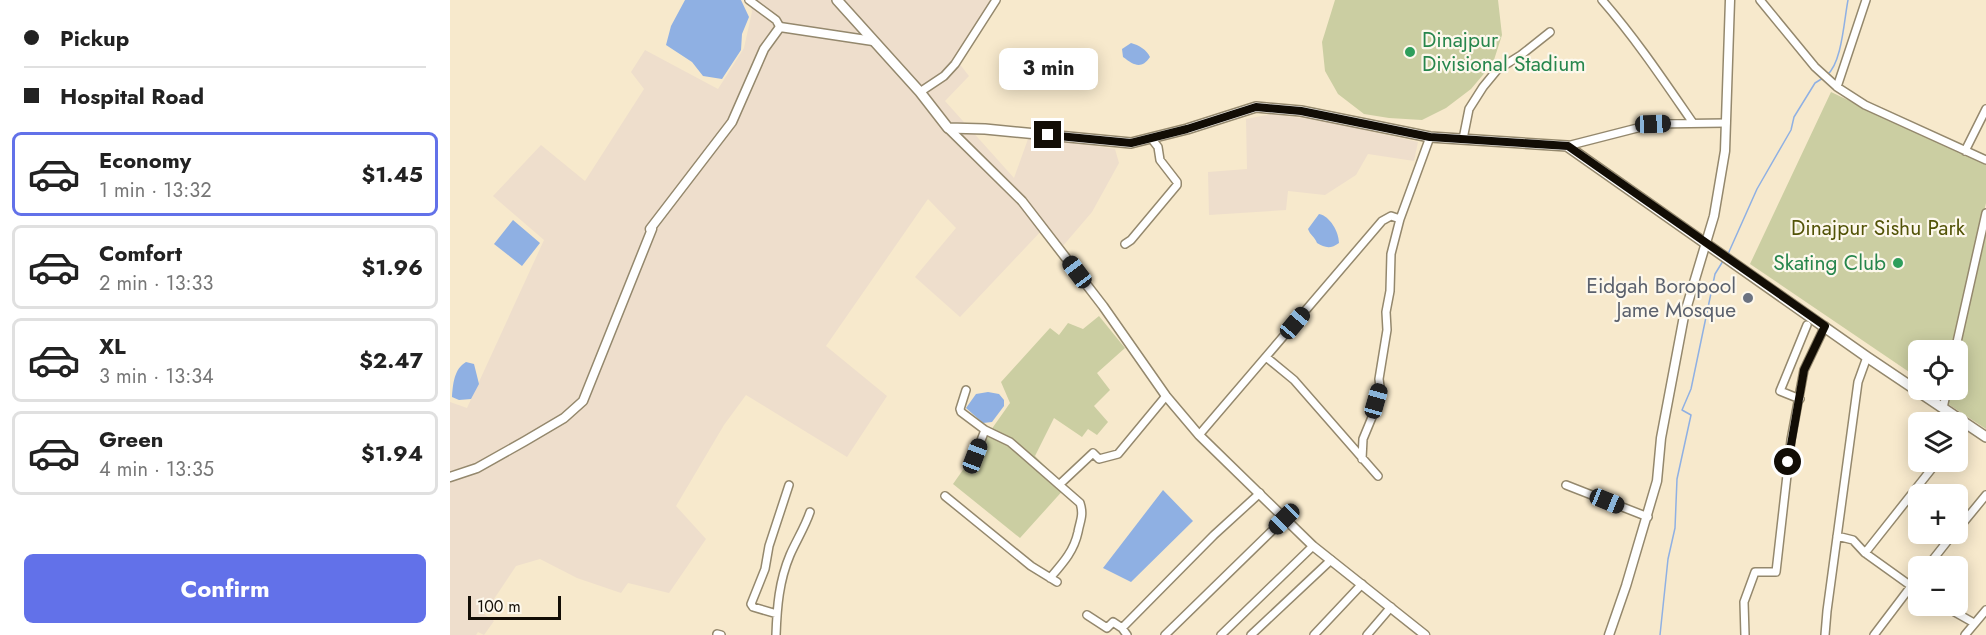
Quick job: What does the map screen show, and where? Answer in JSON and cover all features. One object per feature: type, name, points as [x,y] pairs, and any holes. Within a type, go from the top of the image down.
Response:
[{"type":"main road","points":[[837,0],[920,92],[948,128],[985,129],[1131,143],[1187,129],[1256,107],[1301,111],[1430,137],[1568,146],[1867,357],[1949,412]]},
{"type":"main road","points":[[1968,424],[1986,437]]},
{"type":"street","points":[[749,0],[776,20],[780,27]]},
{"type":"street","points":[[920,92],[944,76],[955,64],[996,0]]},
{"type":"street","points":[[1602,0],[1622,22],[1693,123]]},
{"type":"street","points":[[1609,635],[1657,481],[1661,438],[1684,316],[1715,205],[1725,151],[1730,0]]},
{"type":"street","points":[[1760,0],[1821,72],[1835,85],[1865,105],[1986,160]]},
{"type":"street","points":[[1835,85],[1866,0]]},
{"type":"street","points":[[780,27],[873,41]]},
{"type":"street","points":[[450,477],[477,468],[564,418],[583,401],[652,229],[650,229],[732,122],[764,48],[780,27]]},
{"type":"street","points":[[1463,139],[1469,110],[1483,87],[1497,70],[1550,32]]},
{"type":"street","points":[[1965,151],[1986,109]]},
{"type":"street","points":[[1568,146],[1653,124],[1726,123]]},
{"type":"street","points":[[948,128],[1023,201],[1103,306],[1166,396],[1199,435],[1313,546],[1425,635]]},
{"type":"street","points":[[1362,459],[1363,439],[1375,410],[1380,387],[1378,379],[1387,330],[1386,312],[1390,291],[1391,254],[1400,219],[1430,137]]},
{"type":"street","points":[[1125,244],[1131,240],[1178,182],[1160,160],[1158,147],[1151,138]]},
{"type":"street","points":[[1957,340],[1986,213]]},
{"type":"street","points":[[1199,435],[1382,221],[1391,216],[1400,219]]},
{"type":"street","points":[[1800,399],[1780,391],[1808,325]]},
{"type":"street","points":[[1745,635],[1744,602],[1755,572],[1776,572],[1791,440],[1804,370],[1825,326]]},
{"type":"street","points":[[1266,357],[1294,380],[1378,476]]},
{"type":"street","points":[[1825,635],[1858,382],[1867,357]]},
{"type":"street","points":[[966,390],[961,412],[985,430],[1010,442],[1080,503],[1082,518],[1077,533],[1078,539],[1074,548],[1050,578]]},
{"type":"street","points":[[1060,484],[1094,453],[1099,459],[1118,454],[1166,396]]},
{"type":"street","points":[[1943,408],[1945,400]]},
{"type":"street","points":[[969,464],[975,456],[985,430]]},
{"type":"street","points":[[1865,553],[1929,472]]},
{"type":"street","points":[[1566,484],[1647,518]]},
{"type":"street","points":[[777,614],[753,607],[751,604],[765,569],[768,546],[789,485]]},
{"type":"street","points":[[1122,627],[1214,535],[1260,493]]},
{"type":"street","points":[[1968,517],[1986,495]]},
{"type":"street","points":[[945,496],[1031,566],[1057,582]]},
{"type":"street","points":[[776,635],[777,602],[784,572],[810,512]]},
{"type":"street","points":[[1166,635],[1284,519]]},
{"type":"street","points":[[1837,536],[1853,540],[1865,553],[1908,585]]},
{"type":"street","points":[[1936,556],[1945,544]]},
{"type":"street","points":[[1221,635],[1313,546]]},
{"type":"street","points":[[1251,635],[1331,560]]},
{"type":"street","points":[[1314,635],[1362,584]]},
{"type":"street","points":[[1874,635],[1908,591]]},
{"type":"street","points":[[1367,635],[1391,607]]},
{"type":"street","points":[[1965,635],[1986,610]]},
{"type":"street","points":[[1087,615],[1107,628],[1113,622],[1122,627],[1127,635]]},
{"type":"street","points":[[1962,616],[1974,623]]},
{"type":"shaded area","points":[[746,0],[992,0],[955,58],[969,76],[945,101],[1014,178],[1028,139],[1059,140],[1115,149],[1119,163],[1092,212],[1062,247],[1044,228],[960,317],[915,277],[956,228],[928,199],[826,346],[887,396],[847,457],[746,395],[724,425],[676,506],[706,539],[669,593],[628,583],[621,593],[577,578],[540,559],[516,566],[484,614],[494,621],[484,635],[478,632],[476,635],[450,635],[450,402],[467,408],[544,240],[493,196],[541,145],[585,181],[644,89],[631,72],[645,50],[718,89],[744,48],[752,12],[751,5]]},
{"type":"shaded area","points":[[1272,114],[1329,122],[1418,142],[1414,161],[1368,154],[1356,175],[1325,195],[1288,191],[1286,210],[1209,215],[1208,172],[1247,169],[1246,119]]},
{"type":"green space","name":"Dinajpur Divisional Stadium","points":[[1335,0],[1498,0],[1502,35],[1493,63],[1471,89],[1446,108],[1422,120],[1364,114],[1338,94],[1325,71],[1322,42]]},
{"type":"green space","name":"Dinajpur Sishu Park","points":[[1831,92],[1986,165],[1986,203],[1955,340],[1908,340],[1908,371],[1750,264]]},
{"type":"green space","points":[[1986,214],[1986,429],[1968,417],[1968,412],[1960,412],[1948,404],[1949,400],[1968,400],[1968,340],[1962,340]]},
{"type":"green space","points":[[1099,316],[1125,348],[1097,373],[1110,390],[1094,406],[1108,422],[1097,435],[1088,429],[1082,437],[1054,418],[1035,456],[1066,487],[1020,538],[953,484],[1010,403],[1001,382],[1050,328],[1059,335],[1068,323],[1083,329]]},
{"type":"water","points":[[685,0],[741,0],[749,17],[742,34],[741,50],[722,79],[703,76],[692,62],[666,45],[671,26]]},
{"type":"water","points":[[1131,43],[1149,54],[1150,57],[1144,64],[1134,64],[1123,57],[1122,49]]},
{"type":"water","points":[[1319,214],[1327,218],[1336,230],[1339,243],[1336,245],[1328,247],[1320,245],[1309,231],[1308,229]]},
{"type":"water","points":[[513,220],[540,243],[522,266],[494,244]]},
{"type":"water","points":[[466,362],[474,364],[479,384],[471,399],[459,400],[452,397],[454,382],[459,369]]},
{"type":"water","points":[[988,392],[999,394],[1004,400],[1004,406],[992,422],[983,423],[966,408],[976,394]]},
{"type":"water","points":[[1163,490],[1193,521],[1131,582],[1103,568]]},
{"type":"waterway","points":[[1827,75],[1839,51],[1848,0]]},
{"type":"waterway","points":[[1728,254],[1757,189],[1791,130],[1794,117],[1815,83],[1823,78]]},
{"type":"waterway","points":[[1660,635],[1668,559],[1675,528],[1677,479],[1691,415],[1682,410],[1691,389],[1715,274],[1723,261]]},
{"type":"place","name":"Dinajpur Divisional Stadium","points":[[1410,52]]},
{"type":"place","name":"Skating Club","points":[[1898,263]]},
{"type":"place","name":"Eidgah Boropool Jame Mosque","points":[[1748,298]]},
{"type":"route","points":[[1048,135],[1131,143],[1187,129],[1256,107],[1301,111],[1430,137],[1568,146],[1825,326],[1804,370],[1788,462]]}]
